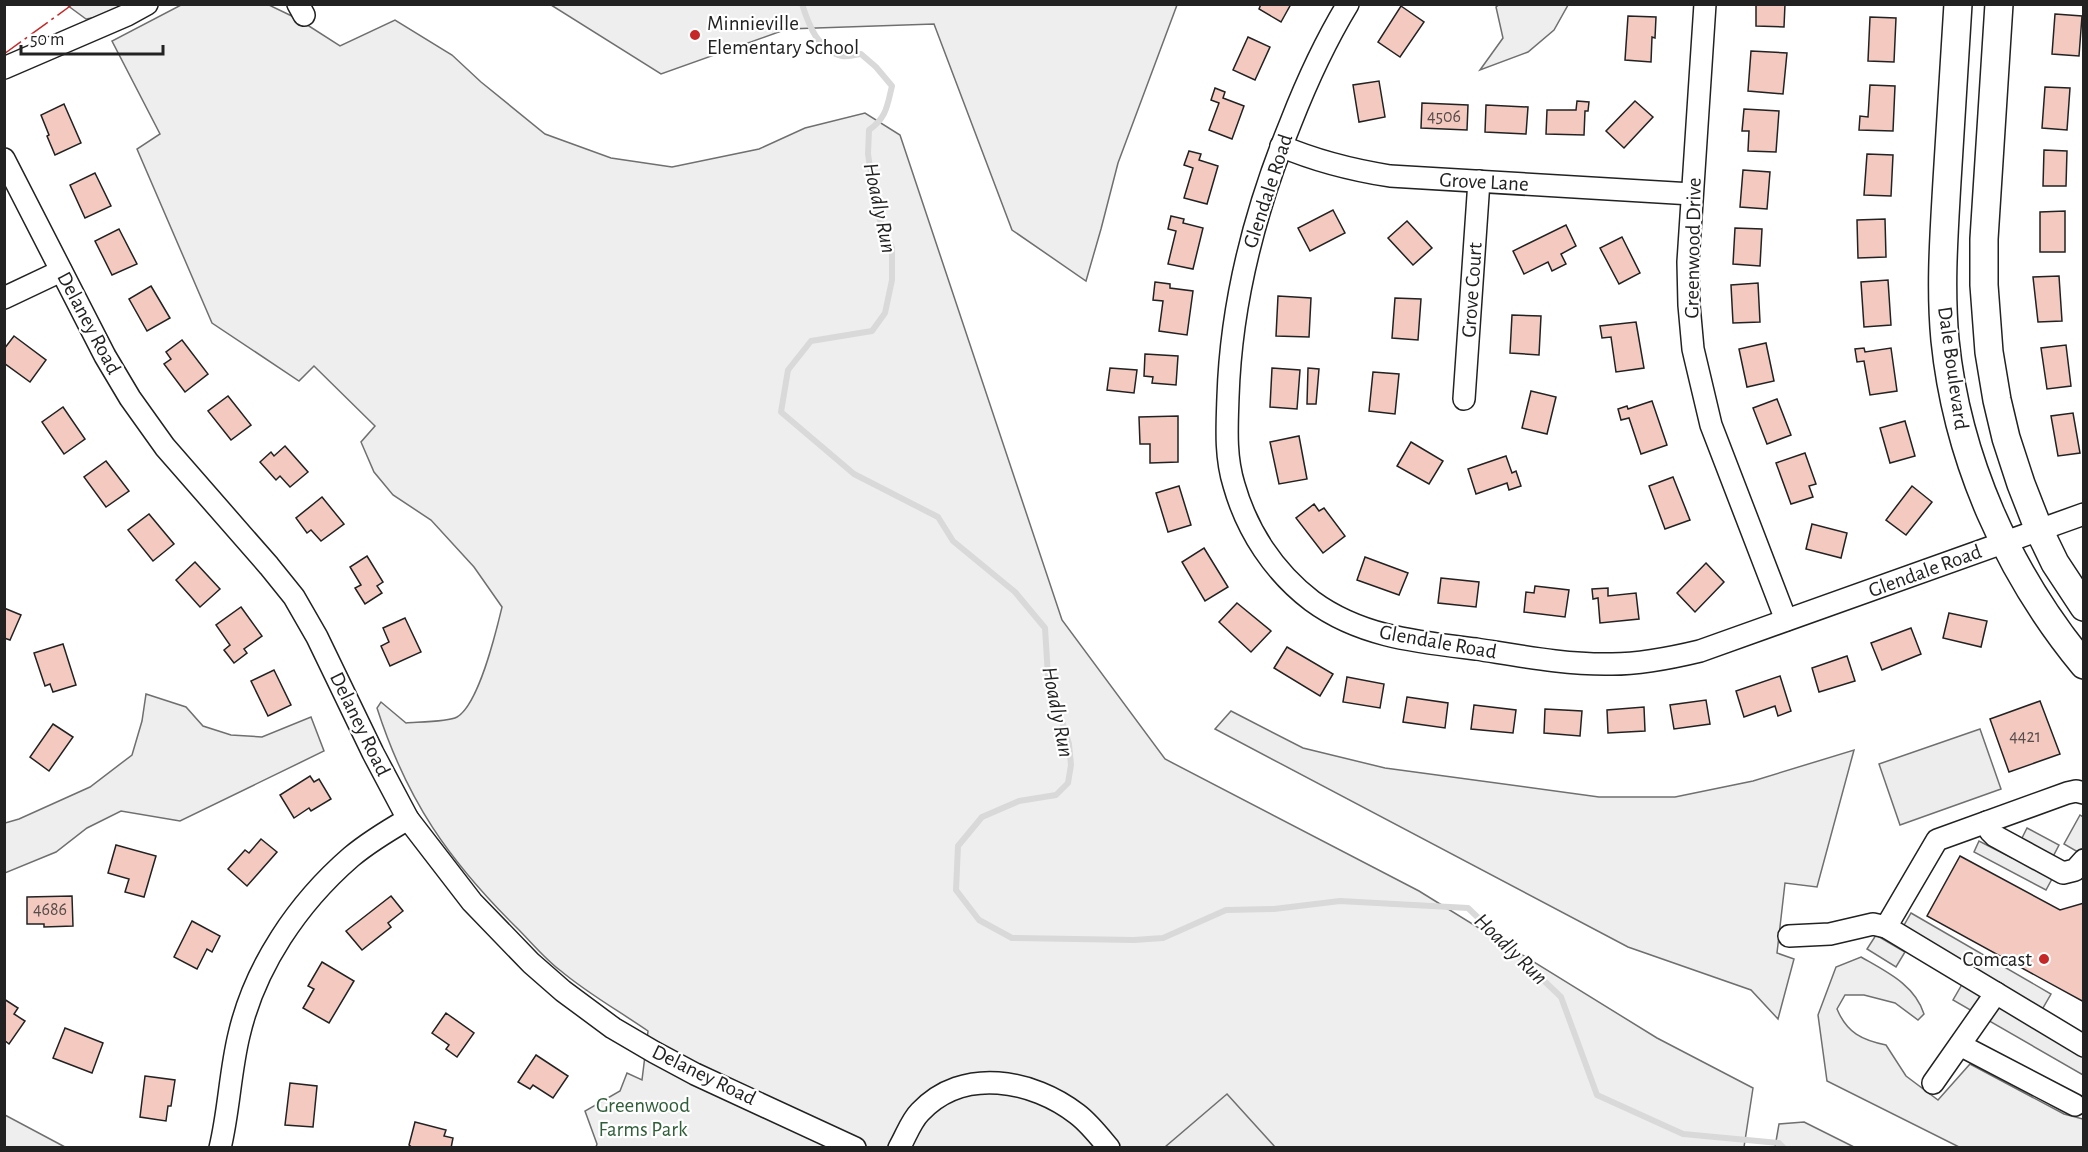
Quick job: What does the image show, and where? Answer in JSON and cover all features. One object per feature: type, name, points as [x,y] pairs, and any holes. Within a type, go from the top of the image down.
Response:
[{"type":"main road","name":"Dale Boulevard","points":[[1958,4],[1942,288],[1945,340],[1953,391],[1968,455],[1981,494],[2041,606],[2084,665]]},
{"type":"main road","name":"Dale Boulevard","points":[[1999,4],[1984,239],[1984,285],[1988,341],[1997,400],[2006,438],[2038,530],[2055,563],[2084,607]]},
{"type":"street","points":[[4,68],[127,15],[147,4]]},
{"type":"street","name":"Glendale Road","points":[[1348,4],[1309,76],[1266,186],[1237,302],[1228,373],[1226,434],[1228,457],[1234,485],[1246,518],[1270,560],[1313,602],[1346,621],[1370,631],[1401,639],[1568,662],[1611,664],[1678,657],[2084,514]]},
{"type":"street","name":"Greenwood Drive","points":[[1705,4],[1688,262],[1689,305],[1694,349],[1712,425],[1786,620]]},
{"type":"street","name":"Grove Lane","points":[[1281,146],[1306,157],[1359,171],[1390,176],[1692,194]]},
{"type":"street","name":"Delaney Road","points":[[4,159],[105,356],[130,398],[165,447],[294,597],[408,819],[465,893],[500,933],[531,963],[614,1028],[654,1052],[855,1148]]},
{"type":"street","name":"Grove Court","points":[[1464,399],[1479,181]]},
{"type":"street","points":[[4,298],[61,271]]},
{"type":"street","points":[[1886,927],[1937,840],[2067,793],[2076,791],[2084,793]]},
{"type":"street","points":[[220,1148],[233,1061],[242,1024],[254,988],[275,948],[295,917],[318,888],[352,856],[408,819]]},
{"type":"street","points":[[1987,822],[1990,831],[1995,836],[2063,873],[2075,870],[2084,860]]},
{"type":"street","points":[[1789,936],[1830,934],[1873,924],[1886,927],[2084,1046]]},
{"type":"street","points":[[1933,1083],[1996,993]]},
{"type":"street","points":[[1960,1045],[2075,1105]]},
{"type":"street","points":[[899,1148],[921,1111],[954,1090],[982,1082],[1023,1087],[1056,1100],[1079,1115],[1109,1148]]},
{"type":"green space","points":[[1500,4],[1568,5],[1554,30],[1528,52],[1480,70],[1503,38],[1496,7]]},
{"type":"green space","points":[[67,5],[120,5],[109,15],[86,19]]},
{"type":"green space","name":"Greenwood Farms Park","points":[[181,5],[269,5],[298,19],[340,46],[395,20],[452,55],[481,82],[545,134],[611,158],[672,167],[759,149],[805,128],[865,113],[900,135],[1062,620],[1165,759],[1419,891],[1657,1038],[1753,1088],[1744,1147],[596,1147],[597,1144],[585,1111],[620,1091],[627,1073],[642,1080],[648,1031],[581,987],[555,966],[471,879],[433,828],[417,801],[402,772],[377,708],[381,702],[406,723],[440,721],[457,717],[465,710],[479,683],[502,607],[474,567],[431,520],[393,495],[374,472],[361,442],[375,426],[314,366],[299,381],[212,323],[137,149],[160,134],[112,41]]},
{"type":"green space","points":[[551,5],[1177,5],[1118,163],[1086,281],[1012,230],[934,24],[787,29],[661,74]]},
{"type":"green space","points":[[146,694],[186,707],[203,726],[231,735],[262,737],[311,717],[324,751],[180,821],[121,811],[87,828],[56,852],[5,873],[5,823],[90,787],[132,755],[142,721]]},
{"type":"green space","points":[[1231,711],[1303,748],[1385,768],[1599,797],[1675,797],[1753,781],[1854,750],[1817,887],[1785,883],[1777,953],[1794,959],[1778,1019],[1751,990],[1628,947],[1215,729]]},
{"type":"green space","points":[[1861,957],[1907,987],[1920,1004],[1924,1014],[1918,1020],[1895,1003],[1864,995],[1845,995],[1837,1009],[1851,1030],[1870,1041],[1886,1045],[1906,1076],[1938,1100],[1970,1064],[2064,1114],[2083,1119],[2083,1147],[1959,1147],[1827,1081],[1818,1015],[1836,967]]},
{"type":"green space","points":[[5,1115],[65,1147],[5,1147]]},
{"type":"green space","points":[[1804,1122],[1854,1147],[1775,1147],[1779,1124]]},
{"type":"shaded area","points":[[1980,729],[2001,789],[1900,825],[1879,764]]},
{"type":"shaded area","points":[[2080,815],[2083,817],[2083,855],[2064,844]]},
{"type":"shaded area","points":[[2027,828],[2059,845],[2045,872],[2053,877],[2046,890],[1974,852],[1979,841],[2012,858]]},
{"type":"shaded area","points":[[1911,913],[2051,994],[2032,1027],[2083,1057],[2083,1075],[1953,1000],[1972,967],[1903,927]]},
{"type":"shaded area","points":[[1876,935],[1905,952],[1896,967],[1867,949]]},
{"type":"shaded area","points":[[1227,1094],[1275,1147],[1165,1147]]},
{"type":"building","points":[[1261,4],[1291,4],[1281,22],[1259,9]]},
{"type":"building","points":[[1756,4],[1785,4],[1784,27],[1756,26]]},
{"type":"building","points":[[1401,6],[1424,22],[1400,57],[1378,42]]},
{"type":"building","points":[[2055,14],[2082,16],[2079,56],[2052,54]]},
{"type":"building","points":[[1628,16],[1656,17],[1651,62],[1625,60]]},
{"type":"building","points":[[1870,17],[1896,18],[1894,62],[1868,61]]},
{"type":"building","points":[[1248,37],[1270,47],[1255,80],[1233,70]]},
{"type":"building","points":[[1751,51],[1787,53],[1783,94],[1748,91]]},
{"type":"building","points":[[1379,81],[1385,117],[1359,122],[1353,85]]},
{"type":"building","points":[[1870,85],[1895,86],[1893,131],[1859,130],[1860,116],[1868,117]]},
{"type":"building","points":[[2045,87],[2070,88],[2067,130],[2042,128]]},
{"type":"building","points":[[1215,88],[1225,92],[1223,98],[1244,106],[1232,139],[1209,130],[1219,103],[1211,100]]},
{"type":"building","points":[[1577,101],[1589,102],[1588,111],[1585,111],[1584,135],[1546,134],[1547,110],[1576,110]]},
{"type":"building","points":[[1635,101],[1653,117],[1624,148],[1606,131]]},
{"type":"building","points":[[1422,103],[1468,105],[1467,130],[1421,128]]},
{"type":"building","points":[[64,104],[81,143],[55,155],[41,115]]},
{"type":"building","points":[[1486,105],[1528,107],[1526,134],[1485,132]]},
{"type":"building","points":[[1744,109],[1779,111],[1776,152],[1748,151],[1749,131],[1742,131]]},
{"type":"building","points":[[2044,150],[2067,151],[2066,186],[2043,186]]},
{"type":"building","points":[[1189,151],[1201,154],[1199,160],[1218,166],[1207,204],[1184,198],[1193,168],[1184,165]]},
{"type":"building","points":[[1867,154],[1893,155],[1891,196],[1864,195]]},
{"type":"building","points":[[1743,170],[1770,172],[1767,209],[1740,207]]},
{"type":"building","points":[[95,173],[111,206],[85,218],[70,185]]},
{"type":"building","points":[[1333,210],[1345,233],[1310,251],[1298,228]]},
{"type":"building","points":[[2065,211],[2065,252],[2040,252],[2040,212]]},
{"type":"building","points":[[1171,216],[1184,219],[1183,223],[1203,228],[1193,269],[1168,264],[1176,231],[1168,229]]},
{"type":"building","points":[[1885,219],[1886,257],[1858,258],[1857,220]]},
{"type":"building","points":[[1407,221],[1432,248],[1413,265],[1388,238]]},
{"type":"building","points":[[1566,225],[1576,246],[1561,254],[1566,264],[1552,271],[1548,262],[1524,274],[1513,251]]},
{"type":"building","points":[[1735,228],[1762,229],[1760,266],[1733,264]]},
{"type":"building","points":[[119,229],[137,264],[112,275],[95,241]]},
{"type":"building","points":[[1622,237],[1640,273],[1619,284],[1600,248]]},
{"type":"building","points":[[2059,276],[2062,321],[2038,322],[2033,277]]},
{"type":"building","points":[[1888,280],[1891,325],[1864,327],[1861,282]]},
{"type":"building","points":[[1155,282],[1170,284],[1170,288],[1193,291],[1187,335],[1159,331],[1163,301],[1153,300]]},
{"type":"building","points":[[1758,283],[1760,322],[1733,323],[1731,285]]},
{"type":"building","points":[[151,286],[170,318],[147,331],[129,299]]},
{"type":"building","points":[[1278,296],[1311,298],[1309,337],[1276,336]]},
{"type":"building","points":[[1395,298],[1421,299],[1418,340],[1392,338]]},
{"type":"building","points":[[1512,315],[1541,316],[1539,355],[1510,353]]},
{"type":"building","points":[[1636,322],[1644,368],[1616,372],[1611,337],[1602,338],[1600,326]]},
{"type":"building","points":[[14,336],[46,360],[30,382],[4,363],[4,349]]},
{"type":"building","points":[[182,340],[208,374],[185,392],[164,364],[171,359],[166,352]]},
{"type":"building","points":[[1766,343],[1774,381],[1747,387],[1739,349]]},
{"type":"building","points":[[2066,345],[2071,386],[2047,389],[2041,348]]},
{"type":"building","points":[[1864,348],[1865,352],[1891,348],[1897,391],[1870,395],[1864,361],[1857,362],[1855,349]]},
{"type":"building","points":[[1145,354],[1178,356],[1176,385],[1152,383],[1153,377],[1144,376]]},
{"type":"building","points":[[1110,368],[1137,370],[1134,393],[1107,390]]},
{"type":"building","points":[[1272,368],[1300,370],[1297,409],[1270,407]]},
{"type":"building","points":[[1308,368],[1319,369],[1316,404],[1307,404]]},
{"type":"building","points":[[1373,372],[1399,374],[1395,414],[1369,411]]},
{"type":"building","points":[[1531,391],[1556,397],[1547,434],[1522,428]]},
{"type":"building","points":[[228,396],[251,425],[231,440],[208,411]]},
{"type":"building","points":[[1777,399],[1791,435],[1767,444],[1753,408]]},
{"type":"building","points":[[1652,401],[1667,445],[1641,454],[1629,418],[1621,420],[1618,409],[1627,406],[1628,409]]},
{"type":"building","points":[[63,407],[85,439],[64,454],[42,422]]},
{"type":"building","points":[[2073,413],[2080,453],[2058,456],[2051,416]]},
{"type":"building","points":[[1178,416],[1178,462],[1150,463],[1150,444],[1140,444],[1139,417]]},
{"type":"building","points":[[1905,421],[1915,456],[1890,463],[1880,428]]},
{"type":"building","points":[[1299,436],[1307,479],[1279,484],[1270,442]]},
{"type":"building","points":[[1411,442],[1443,461],[1429,484],[1397,466]]},
{"type":"building","points":[[285,446],[308,472],[290,487],[280,476],[276,480],[260,462],[271,452],[274,456]]},
{"type":"building","points":[[1805,453],[1816,484],[1809,486],[1813,497],[1791,504],[1776,463]]},
{"type":"building","points":[[1506,456],[1512,473],[1516,471],[1521,486],[1509,490],[1507,483],[1476,494],[1468,469]]},
{"type":"building","points":[[106,461],[129,491],[106,507],[84,477]]},
{"type":"building","points":[[1673,477],[1690,520],[1665,529],[1649,486]]},
{"type":"building","points":[[1179,486],[1191,525],[1168,532],[1156,493]]},
{"type":"building","points":[[1912,486],[1932,502],[1906,535],[1886,520]]},
{"type":"building","points":[[322,497],[344,524],[321,541],[311,530],[307,533],[296,518]]},
{"type":"building","points":[[1314,504],[1319,511],[1324,508],[1345,536],[1323,553],[1296,518]]},
{"type":"building","points":[[149,514],[174,544],[153,561],[128,530]]},
{"type":"building","points":[[1812,524],[1847,533],[1841,558],[1806,549]]},
{"type":"building","points":[[1204,548],[1228,587],[1205,601],[1182,562]]},
{"type":"building","points":[[367,556],[383,582],[377,586],[382,593],[365,604],[355,588],[361,585],[350,567]]},
{"type":"building","points":[[1365,557],[1408,573],[1399,595],[1357,580]]},
{"type":"building","points":[[195,562],[220,589],[200,607],[176,580]]},
{"type":"building","points":[[1706,563],[1724,582],[1695,612],[1677,593]]},
{"type":"building","points":[[1441,578],[1479,582],[1476,607],[1438,603]]},
{"type":"building","points":[[1535,586],[1569,590],[1565,617],[1524,612],[1526,592],[1534,593]]},
{"type":"building","points":[[1608,588],[1608,596],[1636,593],[1639,619],[1600,623],[1598,598],[1593,599],[1592,589]]},
{"type":"building","points":[[1237,603],[1271,631],[1251,652],[1219,622]]},
{"type":"building","points":[[241,607],[262,636],[244,649],[247,653],[234,663],[224,650],[230,645],[216,625]]},
{"type":"building","points":[[4,608],[21,615],[10,640],[4,638]]},
{"type":"building","points":[[1949,613],[1987,621],[1981,647],[1943,638]]},
{"type":"building","points":[[405,618],[421,652],[390,666],[381,646],[389,642],[383,628]]},
{"type":"building","points":[[1911,628],[1921,654],[1882,670],[1871,643]]},
{"type":"building","points":[[63,644],[76,685],[53,692],[50,684],[45,686],[34,653]]},
{"type":"building","points":[[1287,647],[1333,674],[1320,696],[1274,668]]},
{"type":"building","points":[[1847,656],[1855,681],[1819,692],[1812,668]]},
{"type":"building","points":[[274,670],[291,705],[268,716],[251,681]]},
{"type":"building","points":[[1780,676],[1791,711],[1778,716],[1775,706],[1744,717],[1736,691]]},
{"type":"building","points":[[1347,677],[1384,684],[1380,708],[1343,702]]},
{"type":"building","points":[[1407,697],[1448,703],[1445,728],[1403,722]]},
{"type":"building","points":[[1706,700],[1710,724],[1674,729],[1670,705]]},
{"type":"building","points":[[2040,701],[2060,754],[2009,772],[1990,719]]},
{"type":"building","points":[[1474,705],[1516,710],[1513,733],[1471,729]]},
{"type":"building","points":[[1644,707],[1645,731],[1608,733],[1607,710]]},
{"type":"building","points":[[1545,709],[1582,711],[1580,736],[1544,733]]},
{"type":"building","points":[[53,724],[73,737],[49,771],[30,757]]},
{"type":"building","points":[[310,776],[314,782],[319,779],[331,799],[311,811],[309,808],[294,818],[280,795]]},
{"type":"building","points":[[261,839],[277,852],[247,886],[228,869],[245,850],[249,853]]},
{"type":"building","points":[[116,845],[156,856],[144,897],[125,892],[129,879],[108,873]]},
{"type":"building","name":"Comcast","points":[[1960,856],[2060,910],[2084,903],[2084,1002],[1927,916]]},
{"type":"building","points":[[72,896],[73,926],[44,927],[44,924],[27,924],[27,897]]},
{"type":"building","points":[[391,896],[403,911],[388,923],[391,927],[362,950],[346,931]]},
{"type":"building","points":[[192,921],[220,936],[212,952],[207,949],[197,969],[174,957]]},
{"type":"building","points":[[322,962],[354,981],[329,1023],[303,1008],[314,989],[308,986]]},
{"type":"building","points":[[4,999],[18,1008],[14,1014],[25,1021],[9,1044],[4,1040]]},
{"type":"building","points":[[446,1013],[474,1033],[457,1057],[446,1049],[449,1045],[432,1033]]},
{"type":"building","points":[[65,1028],[103,1043],[92,1073],[53,1058]]},
{"type":"building","points":[[536,1055],[568,1076],[553,1098],[533,1085],[530,1089],[518,1082]]},
{"type":"building","points":[[145,1076],[175,1080],[166,1121],[140,1117]]},
{"type":"building","points":[[290,1083],[317,1086],[313,1127],[285,1125]]},
{"type":"building","points":[[415,1122],[446,1130],[444,1136],[453,1138],[451,1148],[413,1148],[409,1145]]},
{"type":"waterway","name":"Hoadly Run","points":[[802,4],[811,29],[821,43],[842,56],[861,54],[892,86],[883,116],[869,130],[868,154],[877,213],[892,248],[892,280],[885,313],[872,331],[811,341],[788,370],[781,412],[854,474],[938,517],[953,541],[1015,592],[1045,628],[1048,676],[1069,744],[1071,765],[1068,783],[1056,795],[1019,801],[982,817],[958,846],[956,890],[979,920],[1012,938],[1134,940],[1163,938],[1226,910],[1274,909],[1340,901],[1468,908],[1561,997],[1597,1095],[1683,1134],[1779,1143],[1784,1148]]},
{"type":"power","points":[[4,54],[73,4]]},
{"type":"place","name":"Minnieville Elementary School","points":[[695,35]]},
{"type":"place","name":"Comcast","points":[[2044,959]]}]
